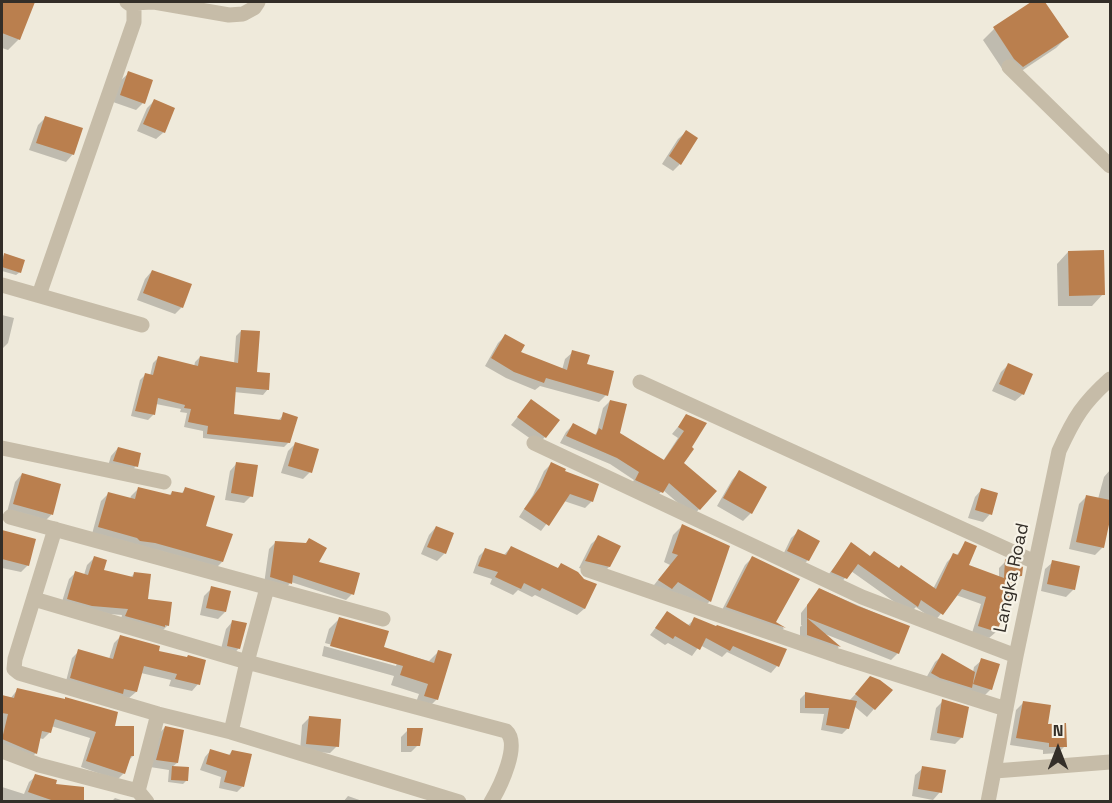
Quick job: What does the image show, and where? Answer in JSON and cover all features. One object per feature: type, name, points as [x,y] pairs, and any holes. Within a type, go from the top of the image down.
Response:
[{"type":"street","points":[[39,295],[134,22],[135,14],[129,2],[154,2],[229,15],[243,14],[254,8],[258,2]]},
{"type":"street","points":[[1009,67],[1110,166]]},
{"type":"street","points":[[2,285],[142,325]]},
{"type":"street","name":"Langka Road","points":[[988,801],[1059,451],[1073,420],[1093,395],[1110,379]]},
{"type":"street","points":[[640,382],[1035,562]]},
{"type":"street","points":[[534,443],[862,597],[1016,656]]},
{"type":"street","points":[[2,448],[164,482]]},
{"type":"street","points":[[10,517],[383,619]]},
{"type":"street","points":[[55,529],[15,659],[14,669],[23,675],[158,714],[231,732],[459,801]]},
{"type":"street","points":[[588,570],[838,656],[1006,709]]},
{"type":"street","points":[[231,732],[267,588]]},
{"type":"street","points":[[34,599],[247,662],[506,731],[511,735],[512,741],[507,769],[491,801]]},
{"type":"street","points":[[2,751],[39,765],[143,796],[158,714]]},
{"type":"street","points":[[995,771],[1110,762]]},
{"type":"building","points":[[2,2],[35,2],[20,40],[2,33]]},
{"type":"building","points":[[1031,2],[1045,2],[1069,37],[1023,67],[1014,59],[993,27]]},
{"type":"building","points":[[128,71],[153,80],[145,104],[120,95]]},
{"type":"building","points":[[154,99],[175,108],[165,133],[143,124]]},
{"type":"building","points":[[45,116],[83,128],[74,155],[36,143]]},
{"type":"building","points":[[686,130],[698,138],[681,165],[669,156]]},
{"type":"building","points":[[1104,250],[1105,295],[1069,296],[1068,251]]},
{"type":"building","points":[[4,253],[25,260],[21,273],[2,267]]},
{"type":"building","points":[[152,270],[192,284],[183,308],[143,293]]},
{"type":"building","points":[[241,330],[260,331],[257,372],[270,373],[269,390],[236,387],[234,414],[281,420],[283,412],[298,417],[290,443],[207,434],[208,426],[188,422],[191,409],[184,408],[185,405],[158,398],[155,415],[135,411],[145,373],[153,375],[158,356],[198,366],[200,356],[238,363]]},
{"type":"building","points":[[505,334],[525,345],[521,352],[567,370],[572,350],[590,355],[587,364],[614,371],[608,396],[546,378],[544,383],[514,372],[491,358]]},
{"type":"building","points":[[1008,363],[1033,374],[1024,395],[999,384]]},
{"type":"building","points":[[531,399],[560,420],[546,438],[517,417]]},
{"type":"building","points":[[610,400],[627,404],[620,433],[664,460],[684,431],[678,427],[686,414],[707,423],[684,463],[717,491],[700,510],[669,483],[663,493],[635,480],[639,472],[617,458],[566,436],[573,423],[596,435],[599,428],[602,430]]},
{"type":"building","points":[[295,442],[319,449],[312,473],[288,466]]},
{"type":"building","points":[[118,447],[141,453],[138,467],[113,461]]},
{"type":"building","points":[[236,462],[258,465],[253,497],[231,493]]},
{"type":"building","points":[[551,462],[566,469],[565,471],[599,484],[593,502],[570,494],[549,526],[524,509],[540,487]]},
{"type":"building","points":[[739,470],[767,487],[752,514],[723,498]]},
{"type":"building","points":[[22,473],[61,484],[53,515],[13,504]]},
{"type":"building","points":[[138,487],[171,495],[172,491],[183,493],[185,487],[215,496],[206,526],[233,534],[223,562],[140,541],[137,538],[98,527],[108,492],[135,499]]},
{"type":"building","points":[[981,488],[998,493],[992,515],[975,510]]},
{"type":"building","points":[[1086,495],[1110,500],[1110,520],[1104,548],[1076,542]]},
{"type":"building","points":[[682,524],[730,546],[711,602],[678,582],[672,589],[658,580],[678,555],[672,553]]},
{"type":"building","points":[[436,526],[454,533],[446,554],[427,547]]},
{"type":"building","points":[[798,529],[820,541],[809,561],[787,551]]},
{"type":"building","points":[[2,530],[36,539],[29,566],[2,559]]},
{"type":"building","points":[[598,535],[621,546],[610,567],[585,561]]},
{"type":"building","points":[[309,538],[327,548],[319,562],[360,573],[354,595],[293,575],[292,584],[270,577],[275,541],[306,543]]},
{"type":"building","points":[[965,541],[977,546],[969,565],[1004,578],[1005,559],[1023,567],[1022,576],[1017,576],[997,632],[978,626],[986,597],[962,589],[943,615],[921,600],[918,607],[858,564],[847,579],[831,572],[851,542],[870,556],[874,551],[899,568],[901,565],[936,589],[953,553],[958,555]]},
{"type":"building","points":[[511,546],[558,568],[561,563],[578,572],[584,579],[597,584],[585,609],[542,588],[540,591],[524,583],[521,589],[495,577],[498,572],[478,566],[485,548],[506,555]]},
{"type":"building","points":[[94,556],[107,560],[104,570],[133,577],[134,572],[151,574],[148,599],[172,602],[169,626],[165,625],[165,627],[125,616],[128,609],[92,606],[67,599],[75,571],[88,575]]},
{"type":"building","points":[[752,556],[800,579],[776,622],[786,628],[726,607]]},
{"type":"building","points":[[1052,560],[1080,566],[1075,590],[1047,584]]},
{"type":"building","points":[[211,586],[231,591],[226,612],[206,608]]},
{"type":"building","points":[[819,588],[910,626],[899,654],[807,618],[807,605]]},
{"type":"building","points":[[667,611],[690,626],[694,617],[787,649],[779,667],[733,646],[730,651],[706,638],[700,650],[675,636],[673,639],[655,628]]},
{"type":"building","points":[[339,617],[389,631],[384,647],[434,663],[438,650],[452,654],[438,700],[424,696],[428,684],[400,675],[403,666],[330,646]]},
{"type":"building","points":[[807,618],[841,647],[807,635]]},
{"type":"building","points":[[232,620],[247,623],[240,649],[227,646]]},
{"type":"building","points":[[120,635],[160,646],[159,651],[206,660],[200,685],[175,679],[177,674],[144,666],[137,692],[124,689],[123,694],[70,678],[78,649],[113,659]]},
{"type":"building","points":[[942,653],[975,672],[972,688],[931,673]]},
{"type":"building","points":[[981,658],[1000,664],[992,690],[973,684]]},
{"type":"building","points":[[870,676],[893,690],[875,710],[855,694]]},
{"type":"building","points":[[17,688],[65,699],[65,697],[118,712],[115,726],[134,726],[134,756],[131,756],[125,774],[86,761],[96,732],[55,719],[51,733],[42,731],[37,754],[2,739],[8,714],[2,713],[2,695],[14,698]]},
{"type":"building","points":[[805,692],[857,701],[849,729],[826,725],[829,708],[805,708]]},
{"type":"building","points":[[942,699],[969,707],[963,738],[937,733]]},
{"type":"building","points":[[1023,701],[1051,705],[1048,724],[1066,723],[1067,747],[1049,747],[1049,743],[1016,738]]},
{"type":"building","points":[[309,716],[341,719],[339,747],[306,744]]},
{"type":"building","points":[[165,726],[184,730],[178,763],[156,760]]},
{"type":"building","points":[[407,728],[423,728],[420,746],[407,746]]},
{"type":"building","points":[[210,749],[230,755],[232,750],[252,754],[244,787],[224,782],[227,771],[206,764]]},
{"type":"building","points":[[172,766],[189,767],[188,781],[171,780]]},
{"type":"building","points":[[922,766],[946,770],[942,793],[918,789]]},
{"type":"building","points":[[35,774],[57,780],[56,784],[84,787],[84,801],[54,801],[28,792]]}]
